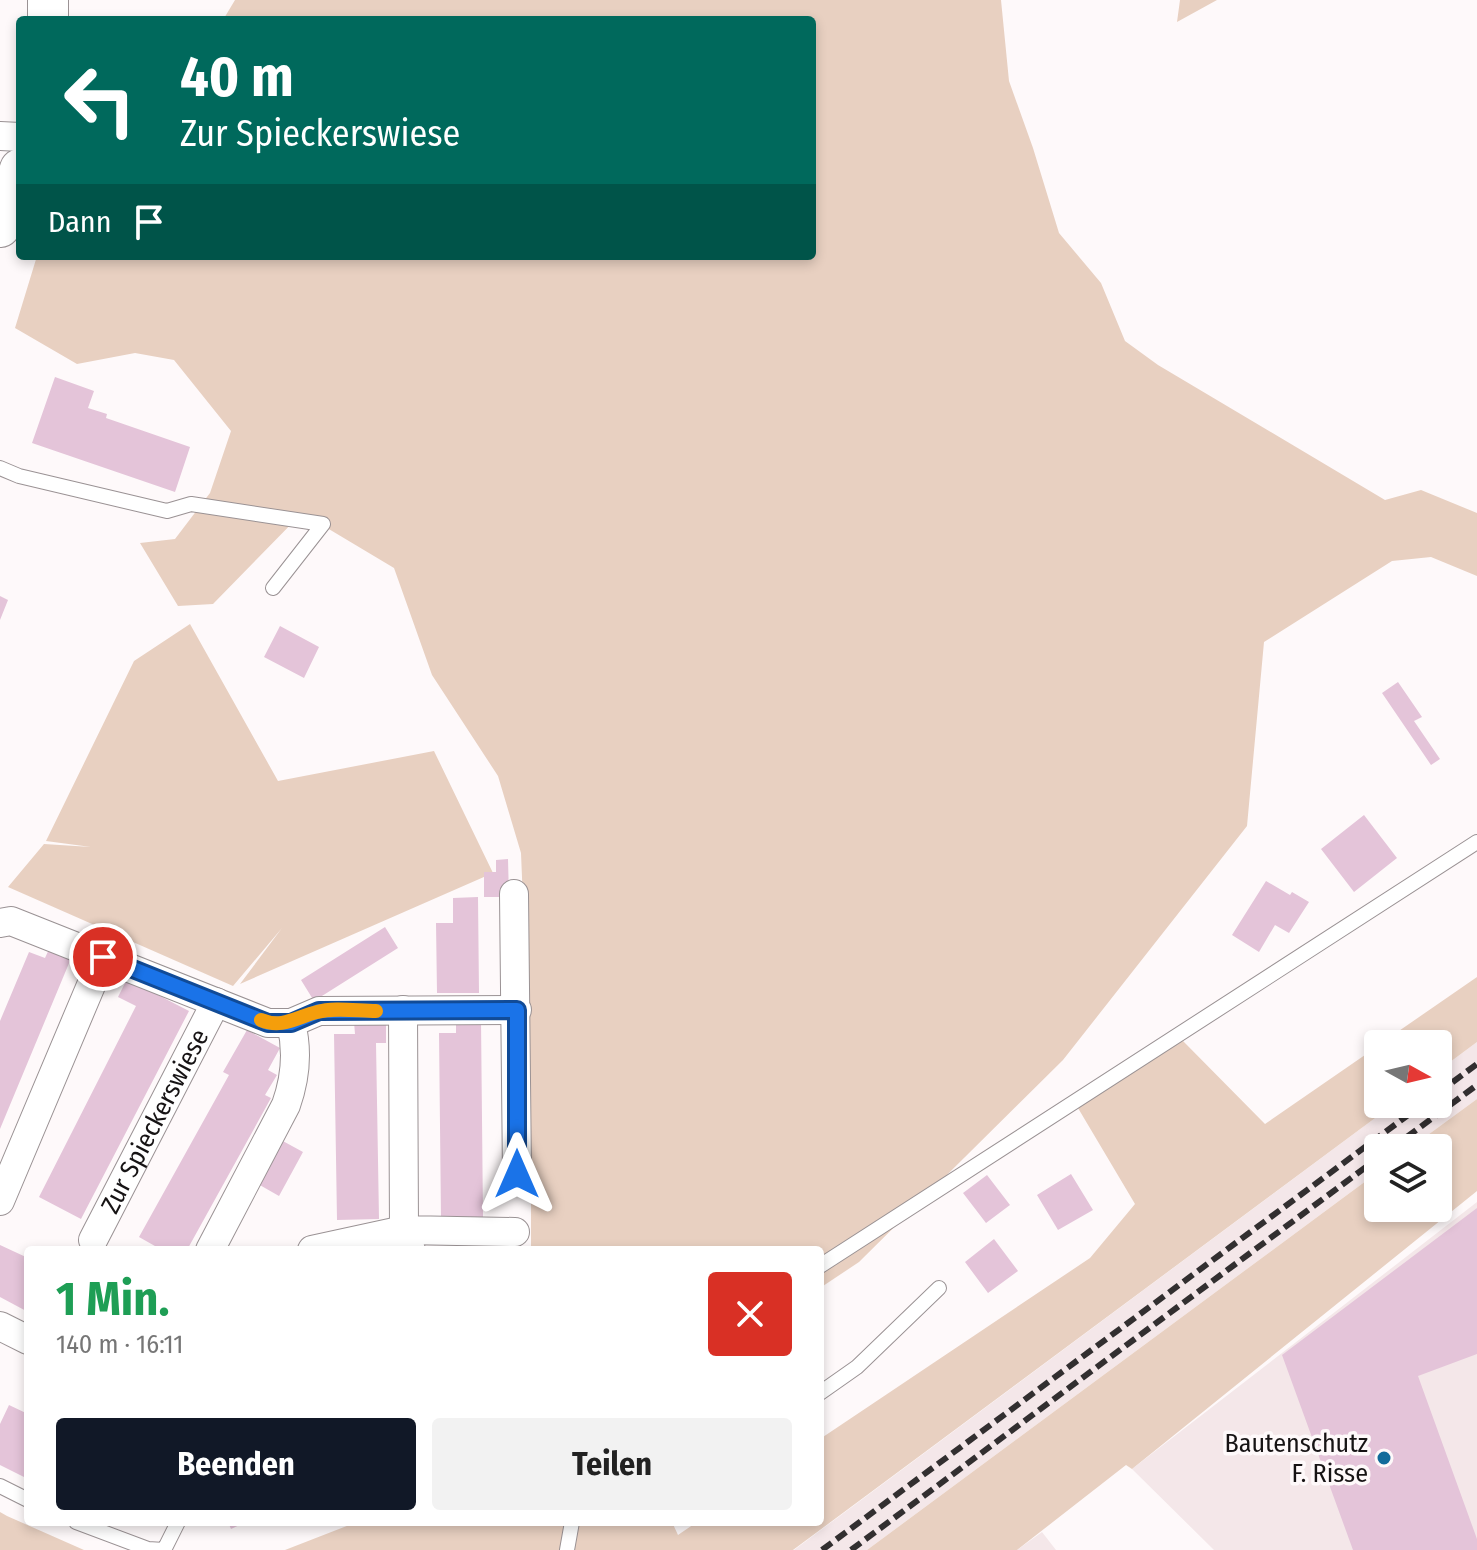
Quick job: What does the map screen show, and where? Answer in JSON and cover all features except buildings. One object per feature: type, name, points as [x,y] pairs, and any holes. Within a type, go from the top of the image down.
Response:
[{"type":"main road","points":[[0,227],[16,181]]},
{"type":"street","points":[[514,894],[517,1174]]},
{"type":"street","name":"Zur Spieckerswiese","points":[[0,923],[11,921],[268,1023],[291,1023],[319,1011],[517,1010]]},
{"type":"street","points":[[0,1201],[103,957]]},
{"type":"street","name":"Zur Spieckerswiese","points":[[93,1240],[216,1002]]},
{"type":"street","points":[[403,1010],[407,1240]]},
{"type":"street","points":[[212,1246],[289,1094],[295,1061],[291,1023]]},
{"type":"street","points":[[350,1246],[515,1232]]},
{"type":"street","points":[[0,1326],[24,1338]]},
{"type":"lane","points":[[0,468],[19,476],[167,511],[191,504],[323,524],[273,588]]},
{"type":"lane","points":[[824,1263],[1477,842]]},
{"type":"lane","points":[[824,1390],[857,1367],[939,1288]]},
{"type":"lane","points":[[0,1486],[24,1498]]},
{"type":"lane","points":[[87,1526],[148,1549],[164,1550],[176,1526]]},
{"type":"lane","points":[[567,1550],[571,1526]]},
{"type":"shaded area","points":[[235,0],[1001,0],[1009,81],[1059,233],[1101,283],[1125,341],[1158,365],[1385,500],[1421,490],[1477,513],[1477,576],[1431,557],[1392,561],[1264,642],[1247,826],[1063,1060],[859,1262],[824,1285],[824,1246],[531,1246],[531,1098],[521,853],[498,776],[432,675],[394,568],[302,513],[213,604],[178,606],[140,543],[175,539],[210,493],[231,431],[174,360],[135,353],[77,364],[15,328],[36,260],[816,260],[816,16],[225,16]]},
{"type":"shaded area","points":[[1180,0],[1217,0],[1177,22]]},
{"type":"shaded area","points":[[190,624],[278,781],[434,751],[493,873],[240,984],[282,928],[233,986],[8,887],[44,844],[91,847],[46,841],[134,661]]},
{"type":"shaded area","points":[[1477,977],[1477,1042],[1452,1061],[1452,1030],[1400,1030]]},
{"type":"shaded area","points":[[1183,1041],[1265,1124],[1364,1056],[1364,1118],[1375,1118],[793,1550],[285,1550],[347,1526],[674,1526],[678,1535],[691,1526],[824,1526],[824,1436],[1090,1258],[1135,1204],[1075,1103]]},
{"type":"shaded area","points":[[1477,1042],[1477,1099],[1452,1117],[1452,1061]]},
{"type":"shaded area","points":[[1477,1099],[1477,1191],[1452,1211],[1452,1134],[1429,1134]]},
{"type":"shaded area","points":[[1375,1118],[1451,1118],[1429,1134],[1364,1134],[1364,1182],[867,1550],[794,1550]]},
{"type":"shaded area","points":[[1364,1182],[1364,1222],[1439,1222],[1132,1469],[1126,1465],[1017,1550],[867,1550]]},
{"type":"shaded area","points":[[1477,1202],[1477,1550],[1214,1550],[1132,1469]]},
{"type":"shaded area","points":[[0,1512],[24,1526],[84,1550],[0,1550]]},
{"type":"shaded area","points":[[1042,1532],[1056,1550],[1017,1550]]},
{"type":"railway","points":[[1452,1083],[1477,1064]]},
{"type":"railway","points":[[1411,1134],[1477,1085]]},
{"type":"railway","points":[[822,1550],[1404,1118]]},
{"type":"railway","points":[[851,1550],[1364,1168]]},
{"type":"slow traffic","points":[[261,1020],[291,1023],[319,1011],[376,1011]]},
{"type":"place","name":"Bautenschutz F. Risse","points":[[1384,1458]]},
{"type":"route","points":[[103,957],[268,1023],[291,1023],[319,1011],[517,1010],[517,1174]]}]
